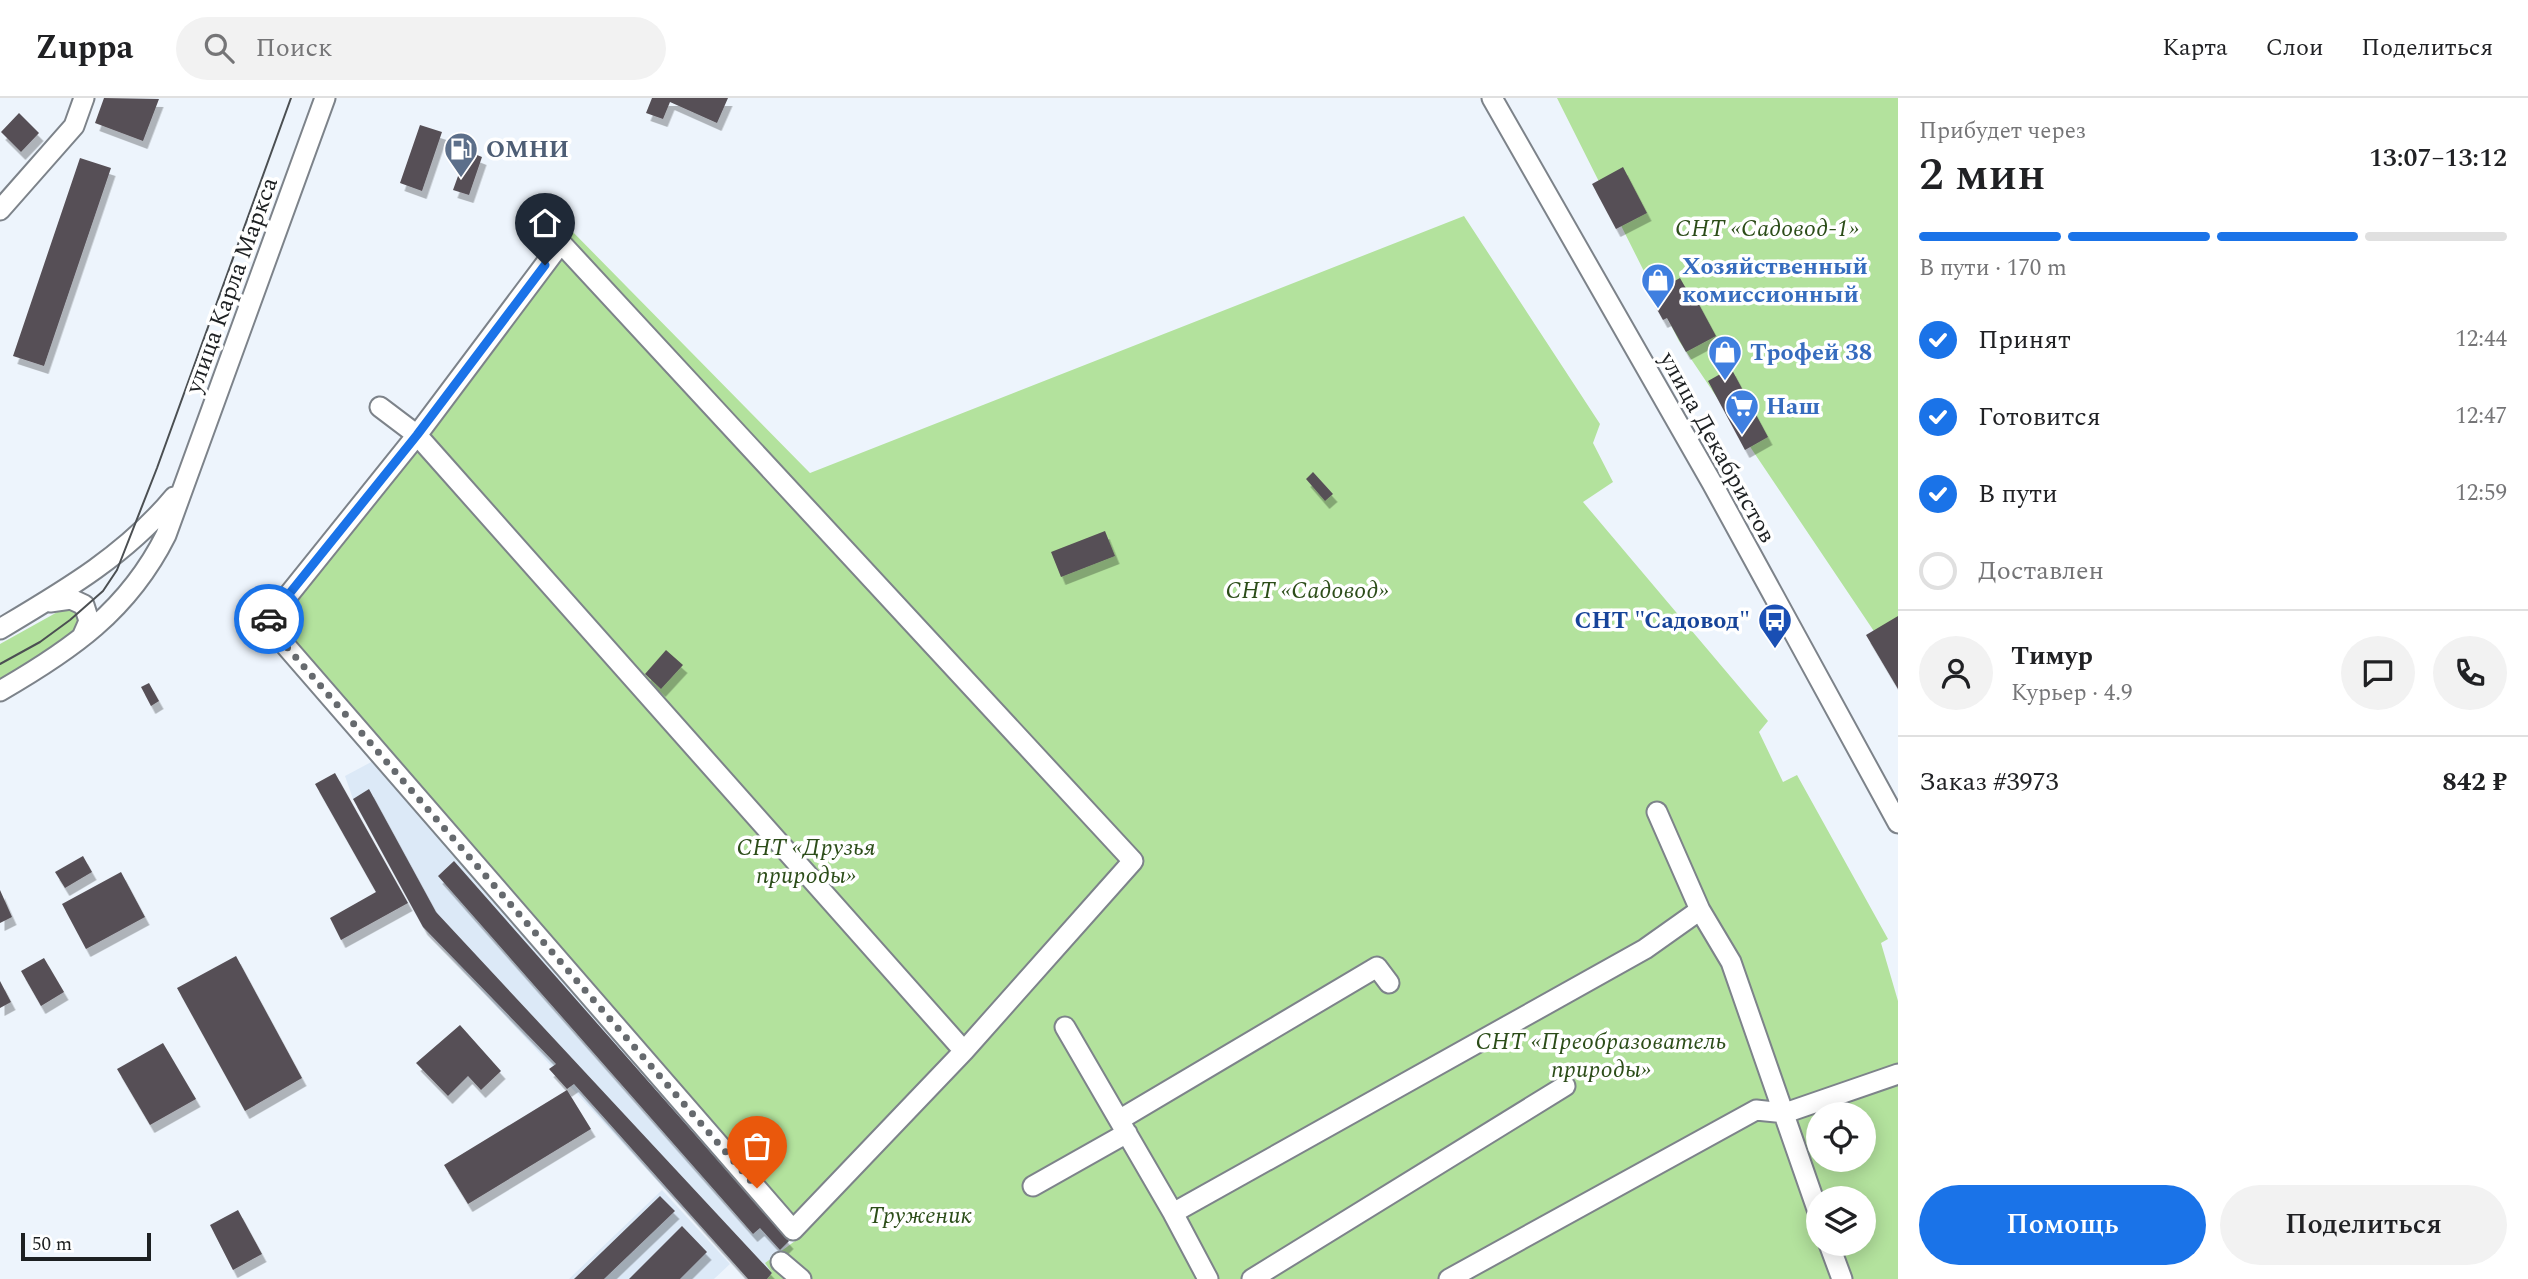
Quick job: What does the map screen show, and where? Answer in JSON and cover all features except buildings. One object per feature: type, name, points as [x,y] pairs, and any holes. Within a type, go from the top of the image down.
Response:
[{"type":"street","points":[[0,211],[75,126],[84,98]]},
{"type":"street","name":"улица Карла Маркса","points":[[0,691],[53,660],[79,641],[122,602],[146,572],[166,535],[325,98]]},
{"type":"street","name":"улица Декабристов","points":[[1492,98],[1712,483],[1898,823]]},
{"type":"street","points":[[561,243],[1133,861],[964,1051],[793,1230],[266,623],[417,435],[561,243]]},
{"type":"street","points":[[380,407],[417,435],[964,1051]]},
{"type":"street","name":"улица Карла Маркса","points":[[0,629],[94,571],[156,519],[181,488]]},
{"type":"street","points":[[30,611],[58,600],[79,601],[86,607],[89,621],[79,641]]},
{"type":"street","points":[[1657,812],[1700,909],[1731,962],[1809,1186]]},
{"type":"street","points":[[1173,1213],[1645,950],[1700,909]]},
{"type":"street","points":[[1033,1186],[1377,967],[1389,983]]},
{"type":"street","points":[[1065,1027],[1173,1213],[1208,1279]]},
{"type":"street","points":[[1448,1279],[1756,1110],[1785,1113],[1898,1074]]},
{"type":"street","points":[[1252,1279],[1565,1086]]},
{"type":"street","points":[[1832,1256],[1838,1278]]},
{"type":"street","points":[[781,1262],[801,1279]]},
{"type":"shaded area","points":[[375,760],[438,838],[789,1241],[767,1279],[748,1279],[423,927],[353,799],[345,776]]},
{"type":"shaded area","points":[[662,1190],[730,1264],[714,1279],[569,1279]]},
{"type":"green space","name":"СНТ «Садовод-1»","points":[[1557,98],[1898,98],[1898,667],[1679,341]]},
{"type":"green space","points":[[1464,216],[1600,424],[1593,443],[1613,482],[1583,502],[1768,721],[1759,732],[1783,782],[1797,775],[1888,939],[1881,943],[1898,1001],[1898,1279],[767,1279],[772,1273],[765,1263],[795,1241],[753,1200],[438,838],[266,623],[566,225],[810,473]]},
{"type":"green space","points":[[70,605],[83,616],[73,638],[0,680],[0,644]]},
{"type":"tram line","points":[[0,664],[40,642],[70,620],[103,591],[117,570],[157,468],[291,98]]},
{"type":"way so far","points":[[269,619],[266,623],[757,1188]]},
{"type":"place","name":"ОМНИ","points":[[461,179]]},
{"type":"place","name":"Хозяйственный комиссионный","points":[[1658,310]]},
{"type":"place","name":"Трофей 38","points":[[1725,382]]},
{"type":"place","name":"Наш","points":[[1742,436]]},
{"type":"place","name":"СНТ \"Садовод\"","points":[[1775,650]]},
{"type":"route","points":[[269,619],[417,435],[545,265]]},
{"type":"park label","name":"СНТ «Садовод»","points":[[1307,590]]},
{"type":"park label","name":"СНТ «Друзья природы»","points":[[806,861]]},
{"type":"park label","name":"СНТ «Преобразователь природы»","points":[[1601,1055]]},
{"type":"park label","name":"Труженик","points":[[920,1215]]}]
